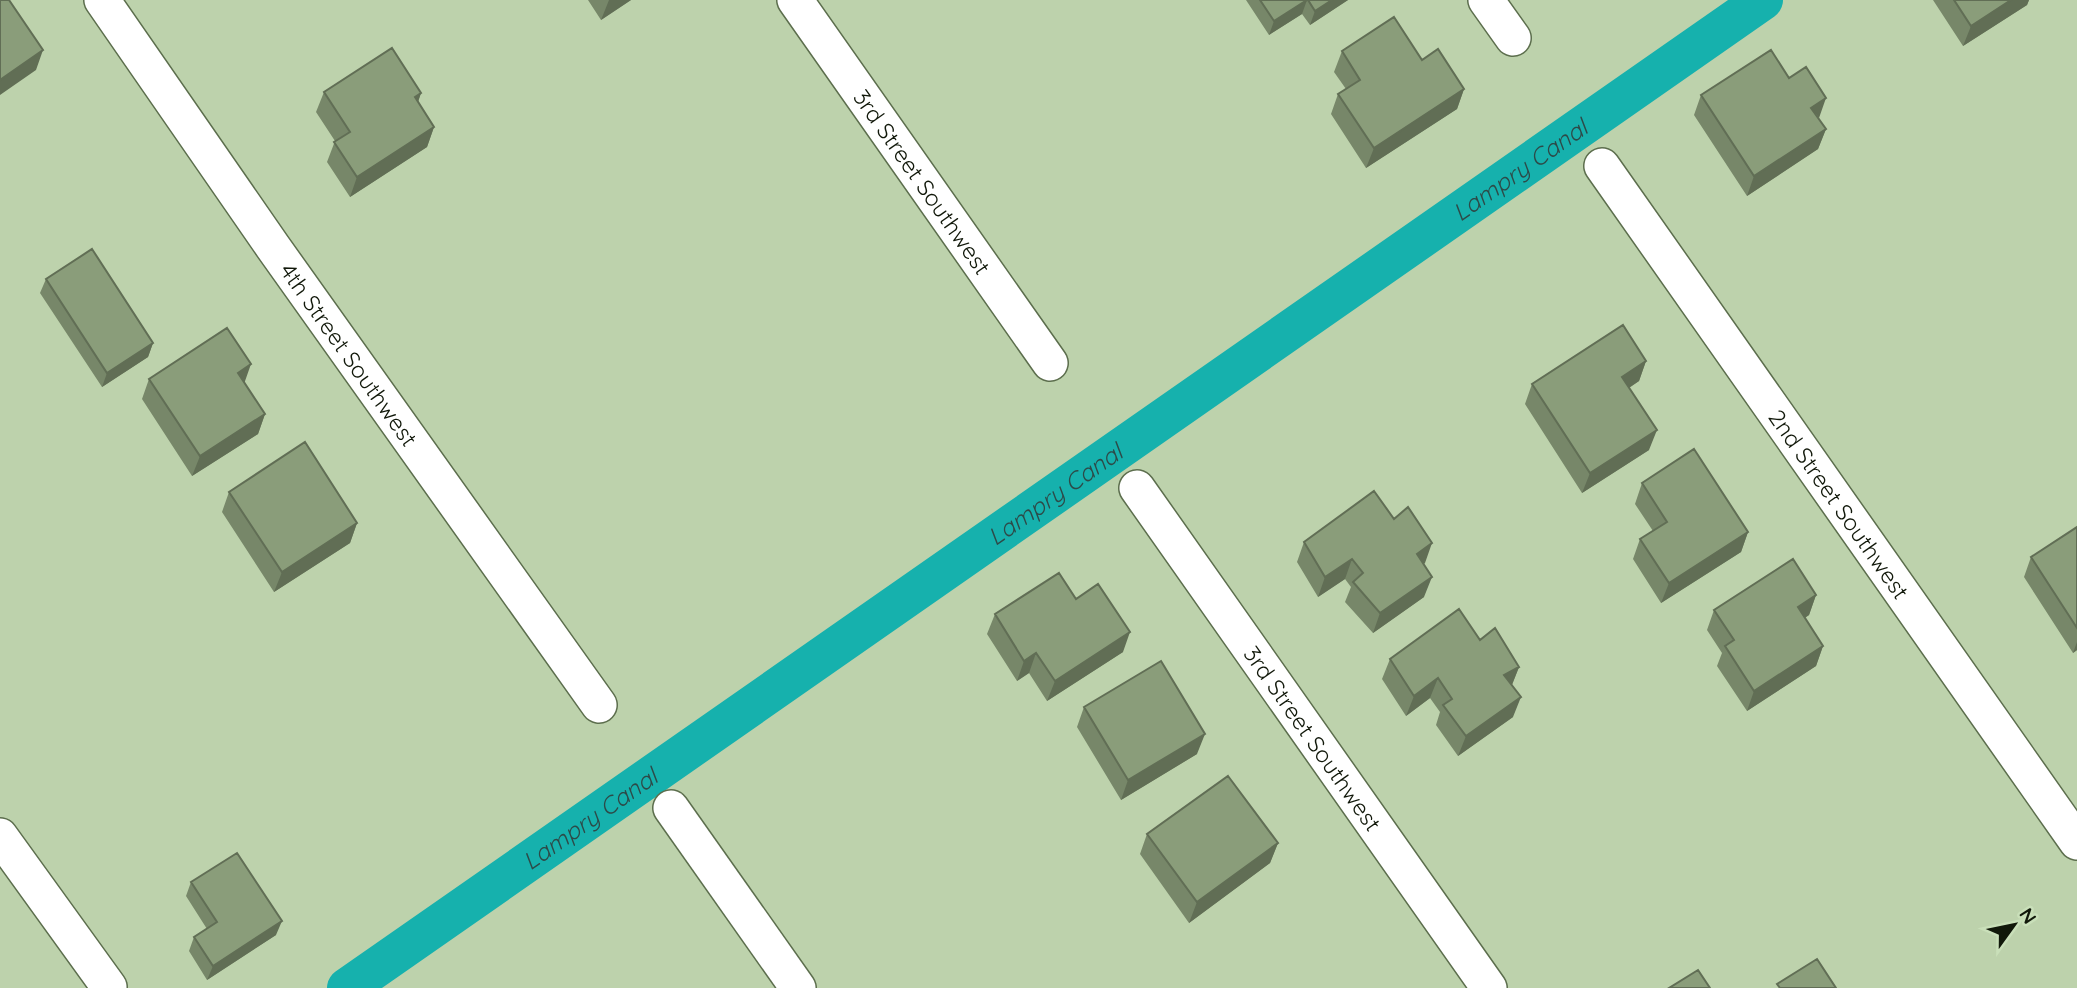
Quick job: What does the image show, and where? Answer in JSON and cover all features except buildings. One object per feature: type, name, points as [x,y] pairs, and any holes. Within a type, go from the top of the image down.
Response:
[{"type":"street","name":"4th Street Southwest","points":[[102,0],[281,258],[599,705]]},
{"type":"street","name":"3rd Street Southwest","points":[[795,0],[1050,363]]},
{"type":"street","points":[[1486,0],[1513,38]]},
{"type":"street","name":"2nd Street Southwest","points":[[1602,166],[2077,842]]},
{"type":"street","name":"3rd Street Southwest","points":[[1137,488],[1489,988]]},
{"type":"street","points":[[671,808],[797,988]]},
{"type":"street","points":[[0,836],[109,987]]},
{"type":"waterway","name":"Lampry Canal","points":[[347,988],[1763,0]]}]
